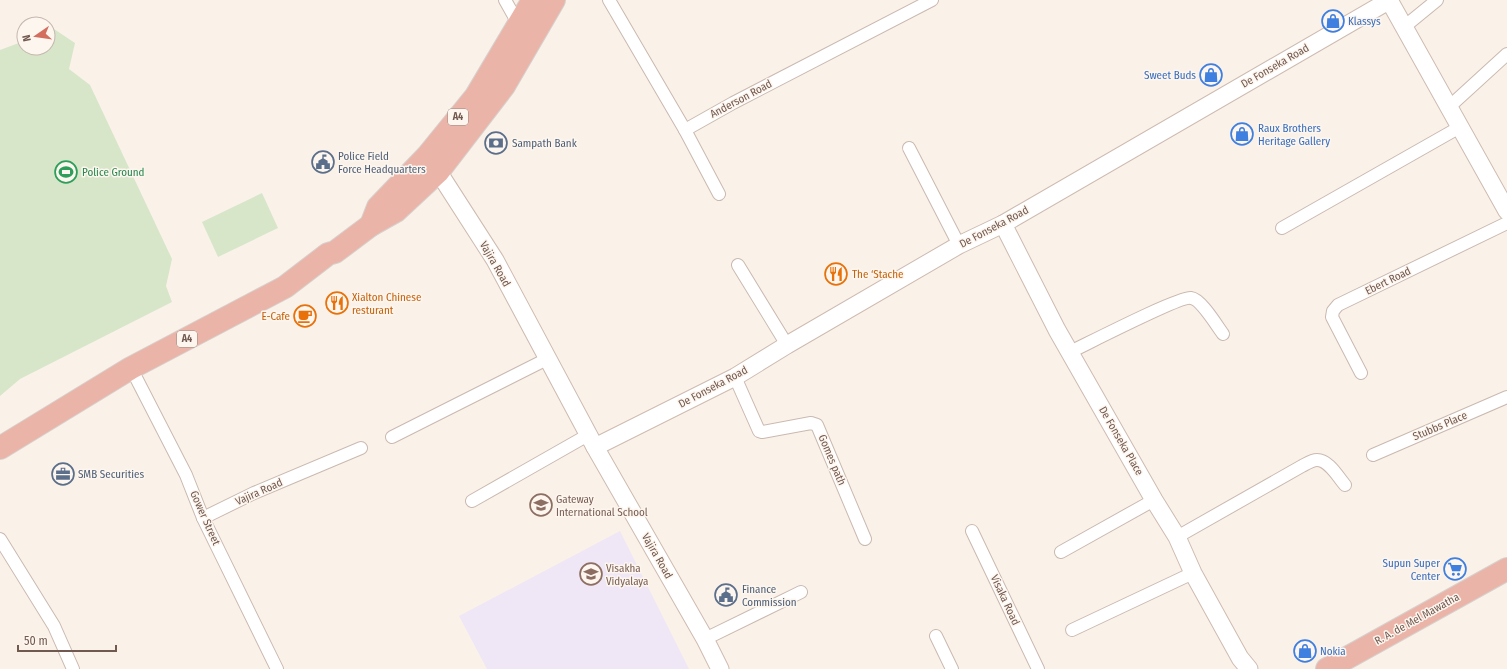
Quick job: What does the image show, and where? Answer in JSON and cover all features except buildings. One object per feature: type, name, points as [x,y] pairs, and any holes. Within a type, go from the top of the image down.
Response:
[{"type":"highway","name":"A4","points":[[433,163],[476,96],[533,0]]},
{"type":"highway","name":"A4","points":[[0,448],[132,368],[285,287],[328,254],[335,252],[371,225],[378,208],[433,163],[504,86],[554,0]]},
{"type":"highway","name":"R. A. de Mel Mawatha","points":[[1327,669],[1507,569]]},
{"type":"street","points":[[505,0],[519,24]]},
{"type":"street","points":[[609,0],[719,194]]},
{"type":"street","name":"Anderson Road","points":[[684,130],[932,0]]},
{"type":"street","points":[[1389,0],[1506,207]]},
{"type":"street","name":"De Fonseka Road","points":[[472,501],[592,441],[734,377],[959,245],[1003,224],[1389,0]]},
{"type":"street","points":[[1404,27],[1437,0]]},
{"type":"street","points":[[1449,107],[1507,54]]},
{"type":"street","points":[[1282,228],[1460,127]]},
{"type":"street","points":[[909,148],[959,245]]},
{"type":"street","name":"Vajira Road","points":[[433,163],[495,260],[592,441],[705,639],[720,669]]},
{"type":"street","name":"Ebert Road","points":[[1361,373],[1332,317],[1333,311],[1338,305],[1507,223]]},
{"type":"street","name":"De Fonseka Place","points":[[1003,224],[1070,352],[1154,500],[1177,537],[1193,573],[1244,665]]},
{"type":"street","points":[[738,265],[787,345]]},
{"type":"street","points":[[1070,352],[1151,313],[1183,299],[1191,298],[1198,301],[1223,334]]},
{"type":"street","points":[[392,437],[547,359]]},
{"type":"street","name":"Gower Street","points":[[132,368],[186,475],[203,518],[277,669]]},
{"type":"street","name":"Gomes path","points":[[734,377],[759,431],[762,432],[811,423],[817,425],[865,538]]},
{"type":"street","name":"Stubbs Place","points":[[1373,455],[1507,397]]},
{"type":"street","name":"Vajira Road","points":[[203,518],[254,494],[361,448]]},
{"type":"street","points":[[1177,537],[1315,460],[1322,461],[1329,465],[1345,485]]},
{"type":"street","points":[[1061,552],[1154,500]]},
{"type":"street","name":"Visaka Road","points":[[972,531],[1038,669]]},
{"type":"street","points":[[0,539],[54,626],[73,669]]},
{"type":"street","points":[[1072,630],[1193,573]]},
{"type":"street","points":[[705,639],[801,592]]},
{"type":"street","points":[[936,636],[952,669]]},
{"type":"shaded area","name":"Visakha Vidyalaya","points":[[620,531],[689,669],[487,669],[459,616]]},
{"type":"green space","name":"Police Ground","points":[[56,30],[75,43],[69,69],[90,85],[172,259],[166,286],[172,302],[20,379],[0,396],[0,50],[16,44],[16,56],[56,56]]},
{"type":"green space","points":[[262,193],[278,228],[218,257],[202,222]]},
{"type":"place","name":"Klassys","points":[[1333,21]]},
{"type":"place","name":"Sweet Buds","points":[[1211,75]]},
{"type":"place","name":"Raux Brothers Heritage Gallery","points":[[1242,134]]},
{"type":"place","name":"Sampath Bank","points":[[496,143]]},
{"type":"place","name":"Police Field Force Headquarters","points":[[323,162]]},
{"type":"place","name":"Police Ground","points":[[66,172]]},
{"type":"place","name":"The ‘Stache","points":[[836,274]]},
{"type":"place","name":"Xialton Chinese resturant","points":[[337,303]]},
{"type":"place","name":"E-Cafe","points":[[305,316]]},
{"type":"place","name":"SMB Securities","points":[[63,474]]},
{"type":"place","name":"Gateway International School","points":[[541,505]]},
{"type":"place","name":"Supun Super Center","points":[[1455,569]]},
{"type":"place","name":"Visakha Vidyalaya","points":[[591,574]]},
{"type":"place","name":"Finance Commission","points":[[726,595]]},
{"type":"place","name":"Nokia","points":[[1305,651]]}]
